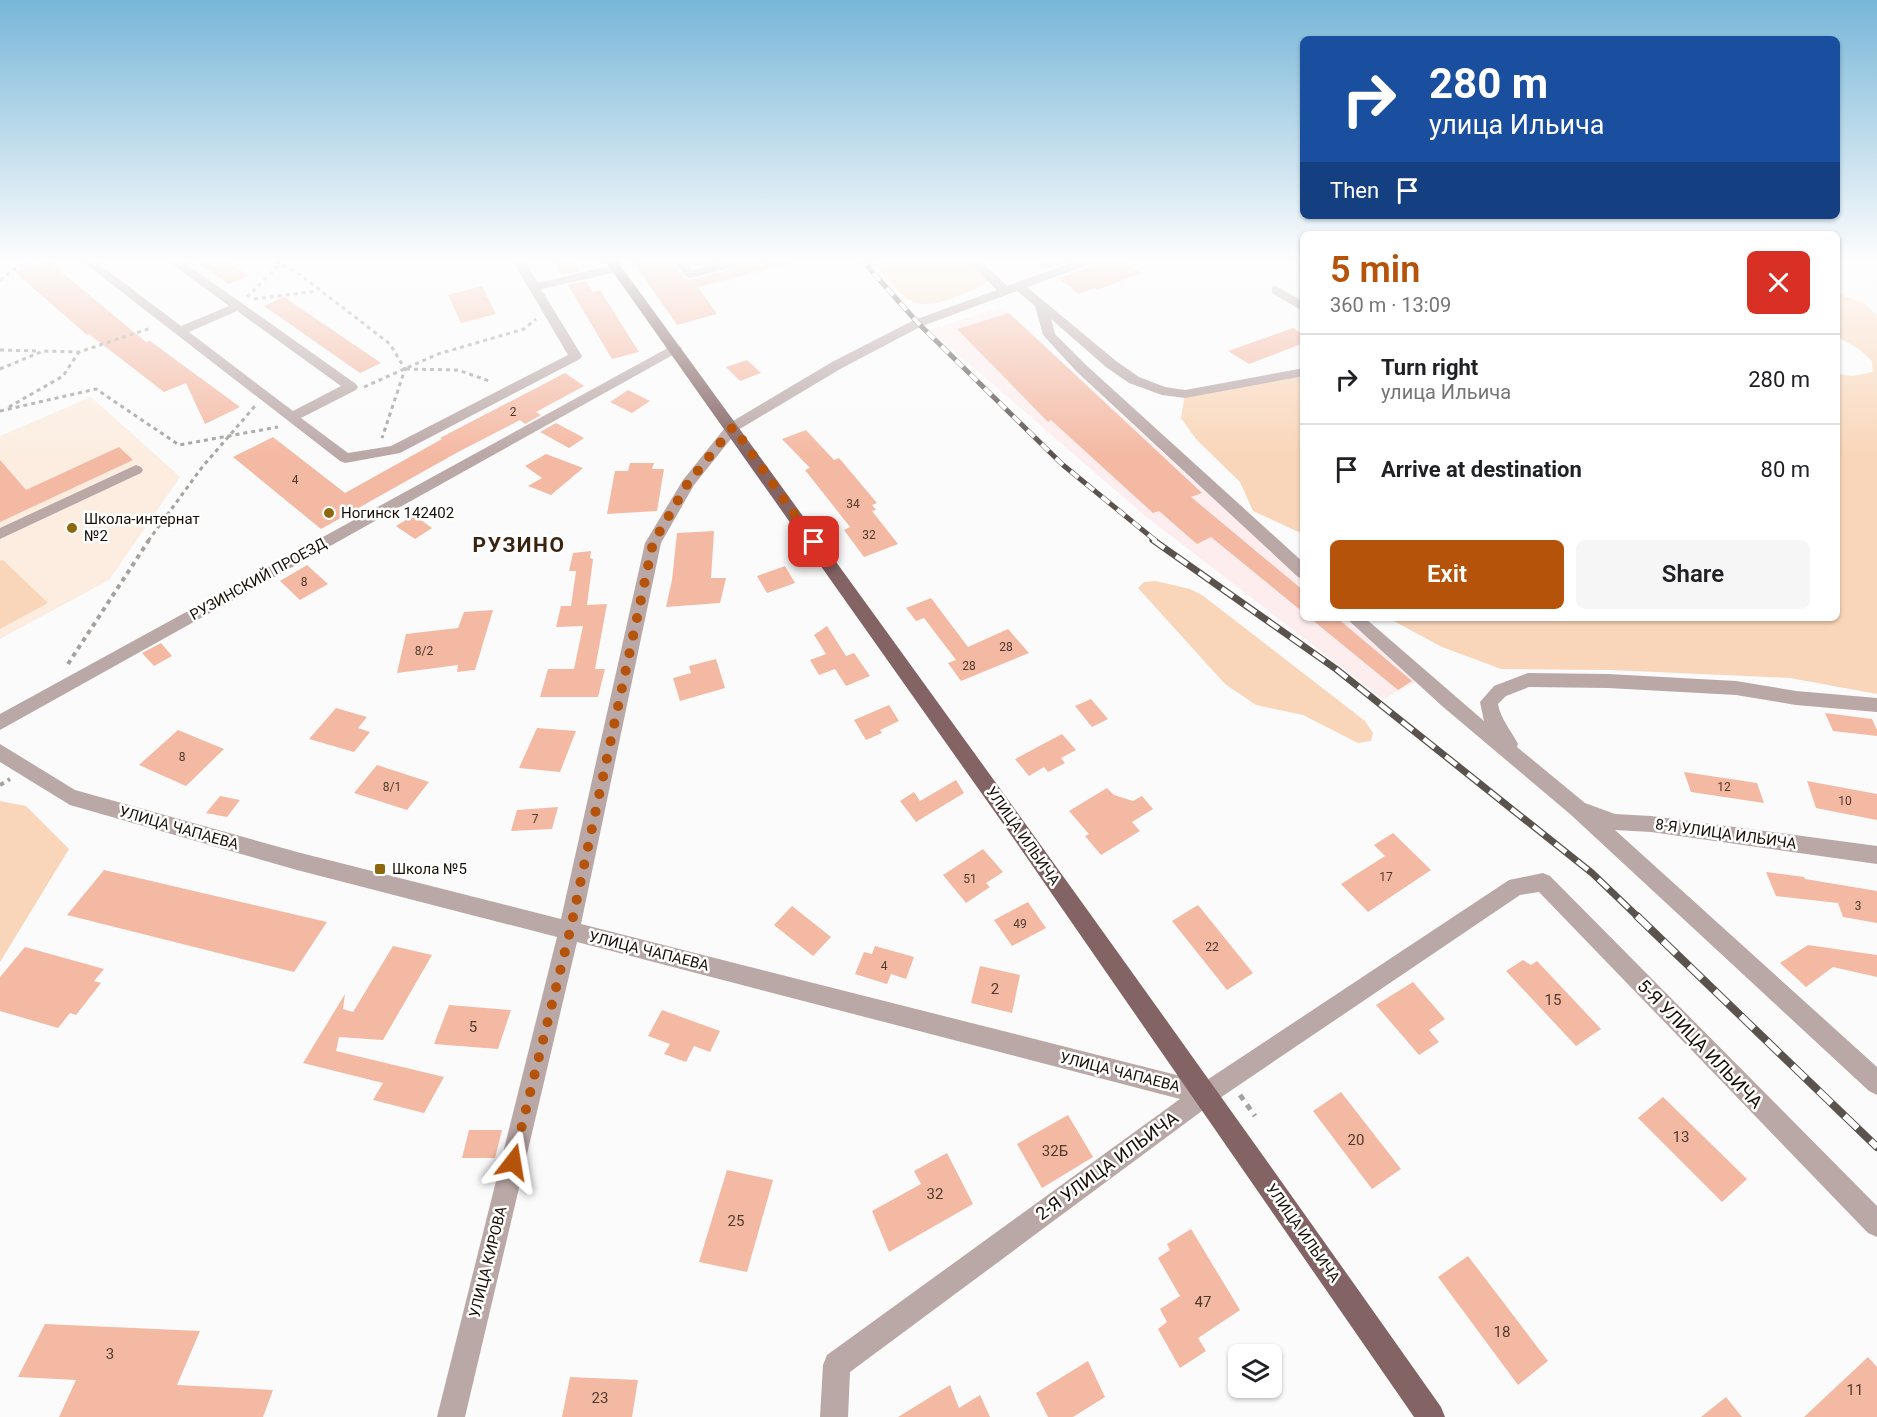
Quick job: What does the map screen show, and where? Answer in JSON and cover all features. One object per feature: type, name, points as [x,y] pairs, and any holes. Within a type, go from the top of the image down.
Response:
[{"type":"main road","name":"УЛИЦА ИЛЬИЧА","points":[[658,324],[1206,1094],[1431,1417]]},
{"type":"street","points":[[171,324],[345,458],[394,450],[574,356],[555,324]]},
{"type":"street","points":[[180,331],[196,324]]},
{"type":"street","points":[[263,324],[351,387],[296,420]]},
{"type":"street","points":[[733,427],[837,364],[916,324]]},
{"type":"street","points":[[1047,324],[1050,335],[1073,360],[1300,569]]},
{"type":"street","points":[[1064,324],[1111,364],[1134,380],[1162,391],[1185,394],[1300,373]]},
{"type":"street","name":"РУЗИНСКИЙ ПРОЕЗД","points":[[0,723],[675,348]]},
{"type":"street","name":"УЛИЦА КИРОВА","points":[[450,1417],[570,931],[653,543],[688,483],[733,427]]},
{"type":"street","points":[[0,534],[136,470]]},
{"type":"street","points":[[1358,621],[1577,808],[1877,1083]]},
{"type":"street","points":[[1520,760],[1491,716],[1489,702],[1500,691],[1528,680],[1608,681],[1736,688],[1796,698],[1877,705]]},
{"type":"street","name":"УЛИЦА ЧАПАЕВА","points":[[0,752],[70,796],[297,861],[1206,1094]]},
{"type":"street","name":"8-Я УЛИЦА ИЛЬИЧА","points":[[1577,808],[1615,822],[1651,824],[1877,855]]},
{"type":"street","name":"5-Я УЛИЦА ИЛЬИЧА","points":[[1516,886],[1543,882],[1877,1224]]},
{"type":"street","name":"2-Я УЛИЦА ИЛЬИЧА","points":[[834,1417],[837,1365],[1206,1094],[1516,886]]},
{"type":"path","points":[[0,350],[79,352],[162,324]]},
{"type":"path","points":[[363,324],[390,344],[405,369]]},
{"type":"path","points":[[351,387],[368,388],[438,354],[524,329],[530,324]]},
{"type":"path","points":[[0,369],[43,351]]},
{"type":"path","points":[[1,411],[63,376],[79,352]]},
{"type":"path","points":[[405,369],[458,370],[491,382],[507,391]]},
{"type":"path","points":[[376,453],[405,369]]},
{"type":"path","points":[[1,411],[96,389],[179,445],[226,437],[296,420]]},
{"type":"path","points":[[46,697],[143,546],[186,486],[226,437],[264,396]]},
{"type":"shaded area","points":[[948,324],[1021,324],[1300,577],[1300,621],[1349,621],[1418,681],[1383,699],[1144,515],[930,330]]},
{"type":"shaded area","points":[[1840,324],[1877,324],[1877,694],[1790,678],[1610,670],[1501,669],[1442,647],[1394,621],[1840,621],[1840,374],[1853,376],[1873,372],[1872,361],[1859,349],[1840,338]]},
{"type":"shaded area","points":[[1300,373],[1300,533],[1253,511],[1240,482],[1196,439],[1181,418],[1185,394]]},
{"type":"shaded area","name":"Школа-интернат №2","points":[[91,397],[180,477],[109,580],[0,639],[0,436]]},
{"type":"shaded area","points":[[3,560],[48,603],[0,629],[0,561]]},
{"type":"shaded area","points":[[1156,581],[1190,589],[1202,595],[1365,721],[1373,733],[1371,741],[1358,743],[1303,715],[1256,705],[1225,684],[1138,588],[1144,582]]},
{"type":"shaded area","points":[[0,801],[26,806],[69,849],[0,962]]},
{"type":"building","points":[[75,324],[124,324],[146,342],[150,341],[240,407],[205,424],[186,383],[164,392],[89,334],[87,335]]},
{"type":"building","points":[[290,324],[324,324],[381,363],[360,373]]},
{"type":"building","points":[[591,324],[621,324],[639,352],[612,359]]},
{"type":"building","points":[[973,324],[1021,324],[1202,493],[1191,497],[1300,588],[1300,610],[1211,537],[1197,544],[1159,511],[1153,513],[1051,420],[1048,422],[957,329]]},
{"type":"building","points":[[1293,328],[1300,332],[1300,345],[1249,364],[1228,351]]},
{"type":"building","points":[[747,360],[761,373],[740,381],[726,367]]},
{"type":"building","points":[[565,373],[584,386],[536,412],[541,415],[525,424],[520,420],[321,529],[233,457],[273,437],[345,493],[442,439],[440,438]]},
{"type":"building","points":[[628,390],[650,401],[632,413],[610,402]]},
{"type":"building","points":[[556,423],[584,438],[569,448],[540,432]]},
{"type":"building","points":[[806,430],[834,460],[839,458],[877,503],[872,505],[876,510],[872,511],[898,544],[864,557],[844,530],[850,527],[805,470],[810,468],[782,439]]},
{"type":"building","points":[[119,447],[133,460],[0,522],[0,460],[26,490]]},
{"type":"building","points":[[546,454],[583,468],[551,495],[528,486],[542,478],[525,466]]},
{"type":"building","points":[[630,463],[654,463],[652,469],[664,469],[657,511],[607,514],[615,471],[628,471]]},
{"type":"building","points":[[414,515],[432,528],[415,539],[396,526]]},
{"type":"building","points":[[714,531],[711,578],[726,578],[720,603],[666,607],[672,580],[677,533]]},
{"type":"building","points":[[591,551],[590,558],[593,559],[587,605],[607,604],[595,669],[605,669],[598,697],[540,697],[548,669],[574,669],[583,626],[556,627],[561,606],[571,606],[576,571],[569,571],[573,553]]},
{"type":"building","points":[[307,565],[328,584],[300,600],[280,581]]},
{"type":"building","points":[[785,566],[795,583],[767,593],[757,576]]},
{"type":"building","points":[[931,598],[968,647],[1008,629],[1029,653],[961,681],[948,663],[956,660],[924,618],[916,621],[906,608]]},
{"type":"building","points":[[493,610],[475,670],[457,672],[458,665],[397,673],[406,634],[458,628],[464,612]]},
{"type":"building","points":[[1314,621],[1341,621],[1412,681],[1398,690]]},
{"type":"building","points":[[827,626],[846,656],[854,653],[870,676],[846,686],[835,669],[819,675],[810,660],[826,654],[814,635]]},
{"type":"building","points":[[161,643],[172,656],[154,666],[142,653]]},
{"type":"building","points":[[716,659],[725,688],[680,701],[673,678],[691,673],[689,666]]},
{"type":"building","points":[[1091,699],[1108,719],[1092,727],[1075,706]]},
{"type":"building","points":[[889,705],[899,721],[880,730],[882,733],[866,740],[854,720]]},
{"type":"building","points":[[336,708],[367,717],[358,728],[370,732],[354,752],[309,739]]},
{"type":"building","points":[[1825,713],[1872,719],[1877,736],[1833,731]]},
{"type":"building","points":[[537,728],[576,731],[560,772],[519,768]]},
{"type":"building","points":[[178,730],[224,749],[186,786],[139,765]]},
{"type":"building","points":[[1062,734],[1076,750],[1061,758],[1065,763],[1048,772],[1044,767],[1029,776],[1015,759]]},
{"type":"building","points":[[377,765],[429,782],[407,810],[354,793]]},
{"type":"building","points":[[1684,772],[1757,783],[1764,803],[1691,792]]},
{"type":"building","points":[[956,780],[964,793],[916,822],[900,801],[914,792],[920,801]]},
{"type":"building","points":[[1807,781],[1877,794],[1877,820],[1816,808]]},
{"type":"building","points":[[1107,788],[1114,795],[1133,801],[1142,796],[1153,809],[1132,822],[1140,831],[1101,855],[1085,836],[1089,834],[1069,811]]},
{"type":"building","points":[[220,796],[240,800],[227,817],[206,813]]},
{"type":"building","points":[[558,807],[552,829],[511,831],[517,810]]},
{"type":"building","points":[[1393,833],[1431,870],[1368,912],[1341,884],[1385,856],[1374,845]]},
{"type":"building","points":[[983,849],[1003,872],[986,883],[990,887],[966,903],[943,875]]},
{"type":"building","points":[[104,870],[327,922],[294,972],[67,915]]},
{"type":"building","points":[[1766,872],[1877,891],[1877,923],[1843,917],[1838,903],[1776,896]]},
{"type":"building","points":[[1028,902],[1046,928],[1012,946],[994,920]]},
{"type":"building","points":[[1198,905],[1253,973],[1227,990],[1172,921]]},
{"type":"building","points":[[792,906],[831,937],[813,956],[774,925]]},
{"type":"building","points":[[1808,945],[1877,955],[1877,977],[1833,967],[1806,987],[1780,963]]},
{"type":"building","points":[[393,946],[432,955],[383,1040],[339,1037],[336,1051],[444,1077],[424,1113],[373,1100],[383,1083],[303,1063],[345,994],[343,1009],[353,1012]]},
{"type":"building","points":[[875,946],[914,957],[906,979],[891,974],[887,984],[855,974],[864,952],[872,954]]},
{"type":"building","points":[[25,947],[104,969],[94,981],[101,983],[76,1015],[70,1013],[58,1028],[0,1011],[0,977]]},
{"type":"building","points":[[1523,960],[1531,965],[1537,961],[1601,1029],[1576,1046],[1506,971]]},
{"type":"building","points":[[980,966],[1020,975],[1012,1013],[971,1003]]},
{"type":"building","points":[[1413,982],[1445,1019],[1429,1030],[1439,1042],[1419,1055],[1376,1005]]},
{"type":"building","points":[[449,1005],[511,1010],[498,1049],[434,1044]]},
{"type":"building","points":[[662,1010],[720,1031],[710,1052],[694,1046],[686,1062],[664,1054],[670,1044],[648,1036]]},
{"type":"building","points":[[1341,1092],[1401,1169],[1372,1189],[1313,1111]]},
{"type":"building","points":[[1663,1097],[1747,1179],[1722,1202],[1638,1118]]},
{"type":"building","points":[[1068,1115],[1093,1157],[1042,1188],[1017,1144]]},
{"type":"building","points":[[469,1130],[502,1130],[495,1158],[462,1158]]},
{"type":"building","points":[[947,1153],[973,1204],[889,1252],[872,1211],[921,1184],[914,1171]]},
{"type":"building","points":[[727,1170],[773,1180],[747,1272],[699,1262]]},
{"type":"building","points":[[1191,1229],[1240,1310],[1198,1338],[1206,1351],[1180,1368],[1158,1329],[1167,1322],[1160,1309],[1180,1296],[1158,1258],[1170,1250],[1167,1244]]},
{"type":"building","points":[[1468,1256],[1548,1361],[1518,1385],[1438,1277]]},
{"type":"building","points":[[45,1324],[200,1331],[177,1385],[273,1390],[263,1417],[59,1417],[76,1380],[18,1377]]},
{"type":"building","points":[[1868,1357],[1877,1367],[1877,1417],[1804,1417]]},
{"type":"building","points":[[1088,1361],[1105,1397],[1073,1417],[1048,1417],[1036,1393]]},
{"type":"building","points":[[570,1377],[638,1380],[632,1417],[562,1417]]},
{"type":"building","points":[[950,1385],[959,1408],[980,1395],[990,1417],[898,1417]]},
{"type":"building","points":[[1726,1397],[1742,1417],[1701,1417]]},
{"type":"railway","points":[[919,324],[1063,465],[1156,541]]},
{"type":"railway","points":[[1153,540],[1336,669],[1592,873],[1638,917]]},
{"type":"railway","points":[[1637,916],[1877,1147]]},
{"type":"place","name":"Ногинск 142402","points":[[329,513]]},
{"type":"place","name":"Школа-интернат №2","points":[[72,528]]},
{"type":"place","name":"Школа №5","points":[[380,869]]},
{"type":"district","name":"РУЗИНО","points":[[519,545]]},
{"type":"route","points":[[513,1162],[570,931],[653,543],[688,483],[733,427],[814,542]]}]
